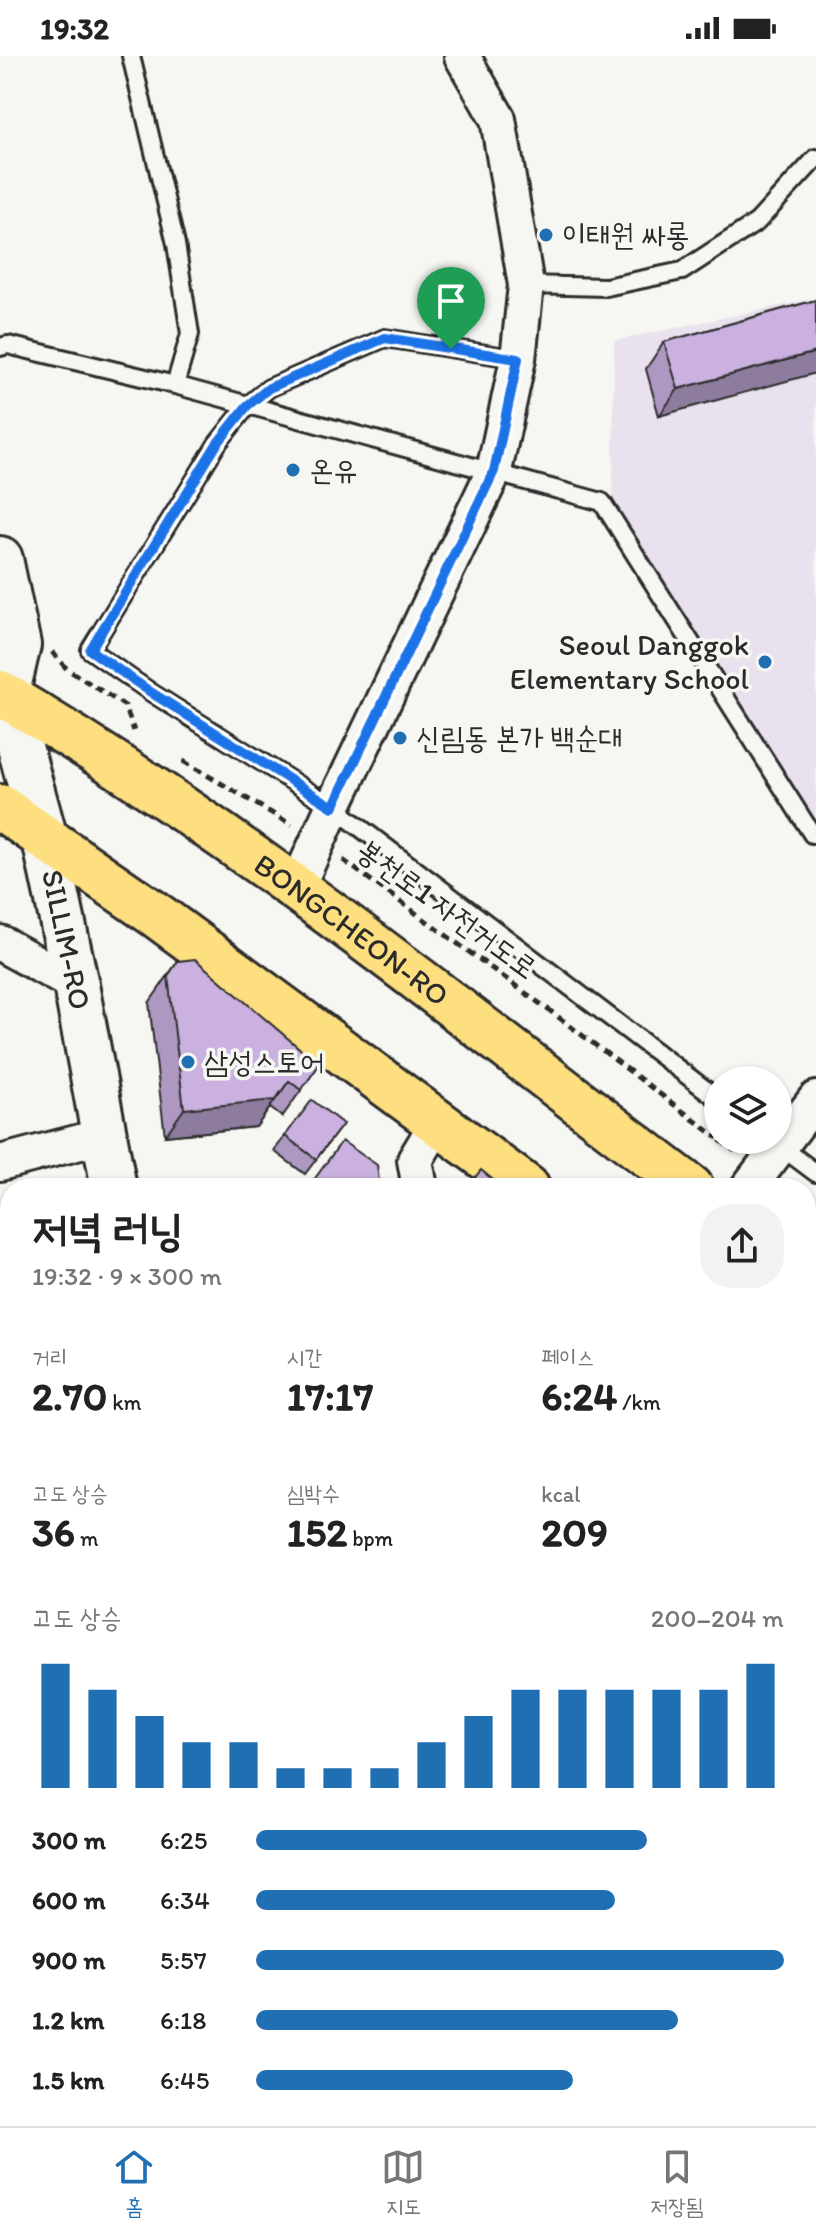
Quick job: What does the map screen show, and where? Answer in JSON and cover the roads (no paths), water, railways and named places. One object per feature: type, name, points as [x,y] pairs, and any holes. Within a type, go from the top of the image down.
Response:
[{"type":"main road","points":[[0,559],[18,645],[2,692]]},
{"type":"main road","name":"SILLIM-RO","points":[[2,692],[44,835],[112,1178]]},
{"type":"main road","name":"BONGCHEON-RO","points":[[2,692],[140,779],[296,889],[675,1178]]},
{"type":"main road","points":[[0,807],[159,917],[514,1178]]},
{"type":"street","points":[[296,889],[494,471],[518,359],[526,285],[498,119],[462,56]]},
{"type":"street","points":[[0,943],[76,985]]},
{"type":"street","points":[[792,1125],[816,1099]]},
{"type":"street","points":[[418,1178],[415,1160],[438,1122]]},
{"type":"street","points":[[0,1163],[103,1136]]},
{"type":"street","points":[[754,1178],[769,1154]]},
{"type":"lane","points":[[131,56],[176,244],[190,334],[175,385]]},
{"type":"lane","points":[[526,285],[606,287],[682,271],[757,222],[816,158]]},
{"type":"lane","points":[[518,359],[385,338],[269,388],[247,406],[217,444],[90,650],[152,693],[333,807],[704,1088]]},
{"type":"lane","points":[[0,347],[8,345],[175,385],[602,502],[812,834],[816,834]]},
{"type":"lane","points":[[791,1154],[816,1173]]},
{"type":"place","name":"이태원 싸롱","points":[[546,235]]},
{"type":"place","name":"온유","points":[[293,470]]},
{"type":"place","name":"Seoul Danggok Elementary School","points":[[765,662]]},
{"type":"place","name":"신림동 본가 백순대","points":[[400,738]]},
{"type":"place","name":"삼성스토어","points":[[188,1062]]}]
